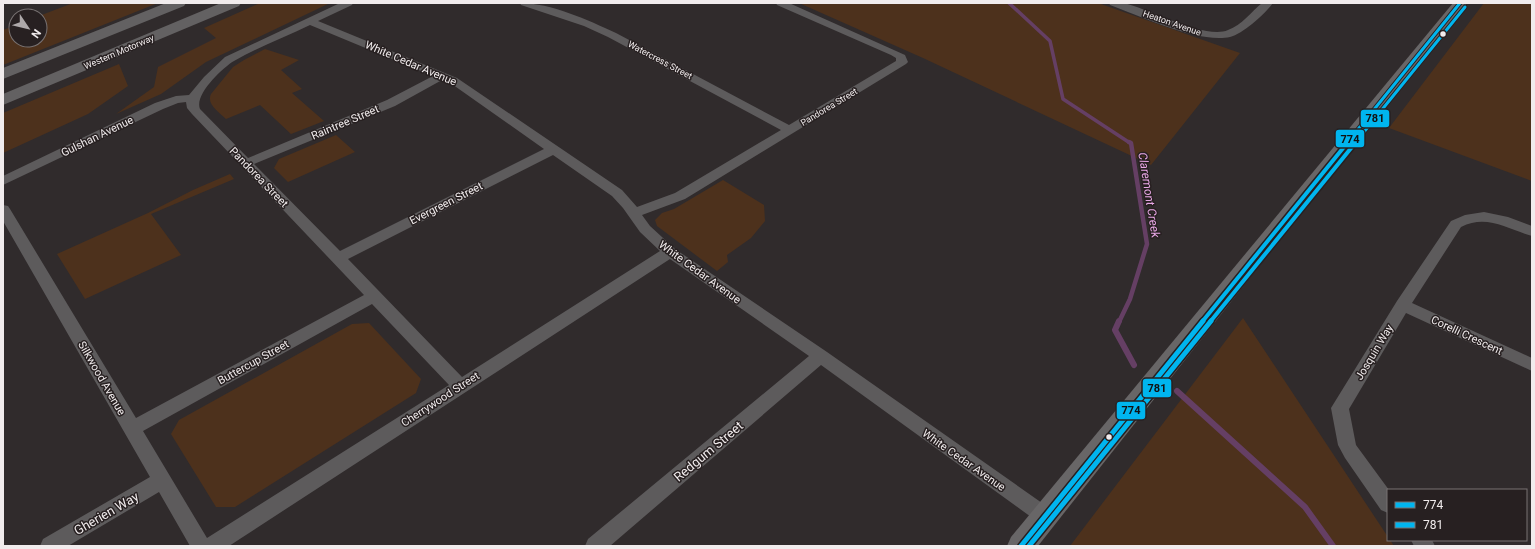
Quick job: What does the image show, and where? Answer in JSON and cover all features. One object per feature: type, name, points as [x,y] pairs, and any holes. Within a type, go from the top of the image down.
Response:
[{"type":"highway","points":[[3,74],[179,3]]},
{"type":"highway","name":"Western Motorway","points":[[3,100],[234,3]]},
{"type":"street","points":[[194,98],[219,67],[229,59],[348,3]]},
{"type":"street","name":"Watercress Street","points":[[525,3],[588,24],[612,35],[790,130]]},
{"type":"street","name":"Pandorea Street","points":[[634,213],[680,196],[898,65],[902,59],[895,53],[781,3]]},
{"type":"street","name":"Heaton Avenue","points":[[1114,3],[1199,32],[1221,36],[1235,31],[1268,3]]},
{"type":"street","points":[[1021,546],[1459,3]]},
{"type":"street","name":"White Cedar Avenue","points":[[310,21],[442,75],[462,85],[615,191],[625,201],[650,235],[670,252],[821,356],[1045,516]]},
{"type":"street","name":"Raintree Street","points":[[246,163],[391,103],[442,75]]},
{"type":"street","name":"Pandorea Street","points":[[194,98],[192,103],[195,110],[460,386]]},
{"type":"street","name":"Gulshan Avenue","points":[[3,181],[159,106],[176,100],[194,98]]},
{"type":"street","name":"Evergreen Street","points":[[338,258],[554,149]]},
{"type":"street","name":"Silkwood Avenue","points":[[3,210],[201,546]]},
{"type":"street","name":"Josquin Way","points":[[1387,503],[1351,453],[1347,445],[1340,408],[1402,305],[1452,228],[1462,219],[1478,215],[1501,220],[1532,231]]},
{"type":"street","name":"Cherrywood Street","points":[[212,546],[670,252]]},
{"type":"street","name":"Buttercup Street","points":[[132,429],[374,296]]},
{"type":"street","name":"Corelli Crescent","points":[[1402,305],[1532,365]]},
{"type":"street","name":"Redgum Street","points":[[595,546],[821,356]]},
{"type":"street","name":"Gherien Way","points":[[50,546],[162,480]]},
{"type":"shaded area","points":[[73,3],[158,3],[48,47],[48,13]]},
{"type":"shaded area","points":[[260,3],[330,3],[206,62],[161,94],[116,114],[154,87],[158,67],[216,38],[204,28]]},
{"type":"shaded area","points":[[799,3],[1098,3],[1240,53],[1151,165],[923,58]]},
{"type":"shaded area","points":[[1484,3],[1532,3],[1532,181],[1389,128]]},
{"type":"shaded area","points":[[8,28],[8,48],[46,48],[3,65],[3,30]]},
{"type":"shaded area","points":[[265,49],[299,60],[281,70],[302,89],[292,93],[324,121],[291,134],[260,105],[226,119],[214,108],[210,101],[211,94],[233,67]]},
{"type":"shaded area","points":[[119,64],[128,86],[88,114],[3,153],[3,113]]},
{"type":"shaded area","points":[[336,135],[355,152],[288,182],[274,168],[279,159]]},
{"type":"shaded area","points":[[230,174],[234,179],[151,214],[181,255],[85,299],[57,254]]},
{"type":"shaded area","points":[[723,180],[764,205],[765,221],[751,238],[727,255],[728,262],[717,271],[657,226],[655,220],[662,213],[674,209]]},
{"type":"shaded area","points":[[1243,318],[1387,535],[1387,541],[1391,541],[1394,546],[1070,546]]},
{"type":"shaded area","points":[[369,323],[421,379],[416,393],[235,507],[216,507],[171,434],[179,420],[352,324]]},
{"type":"waterway","name":"Claremont Creek","points":[[1009,3],[1050,41],[1063,99],[1130,143]]},
{"type":"waterway","name":"Claremont Creek","points":[[1119,322],[1130,299],[1147,244],[1131,143],[1129,142]]},
{"type":"waterway","name":"Claremont Creek","points":[[1119,321],[1115,330],[1134,365]]},
{"type":"waterway","name":"Claremont Creek","points":[[1177,391],[1305,507],[1333,546]]},
{"type":"transit line","name":"774","points":[[1021,546],[1460,3]]},
{"type":"transit line","name":"781","points":[[1029,546],[1465,7]]}]
